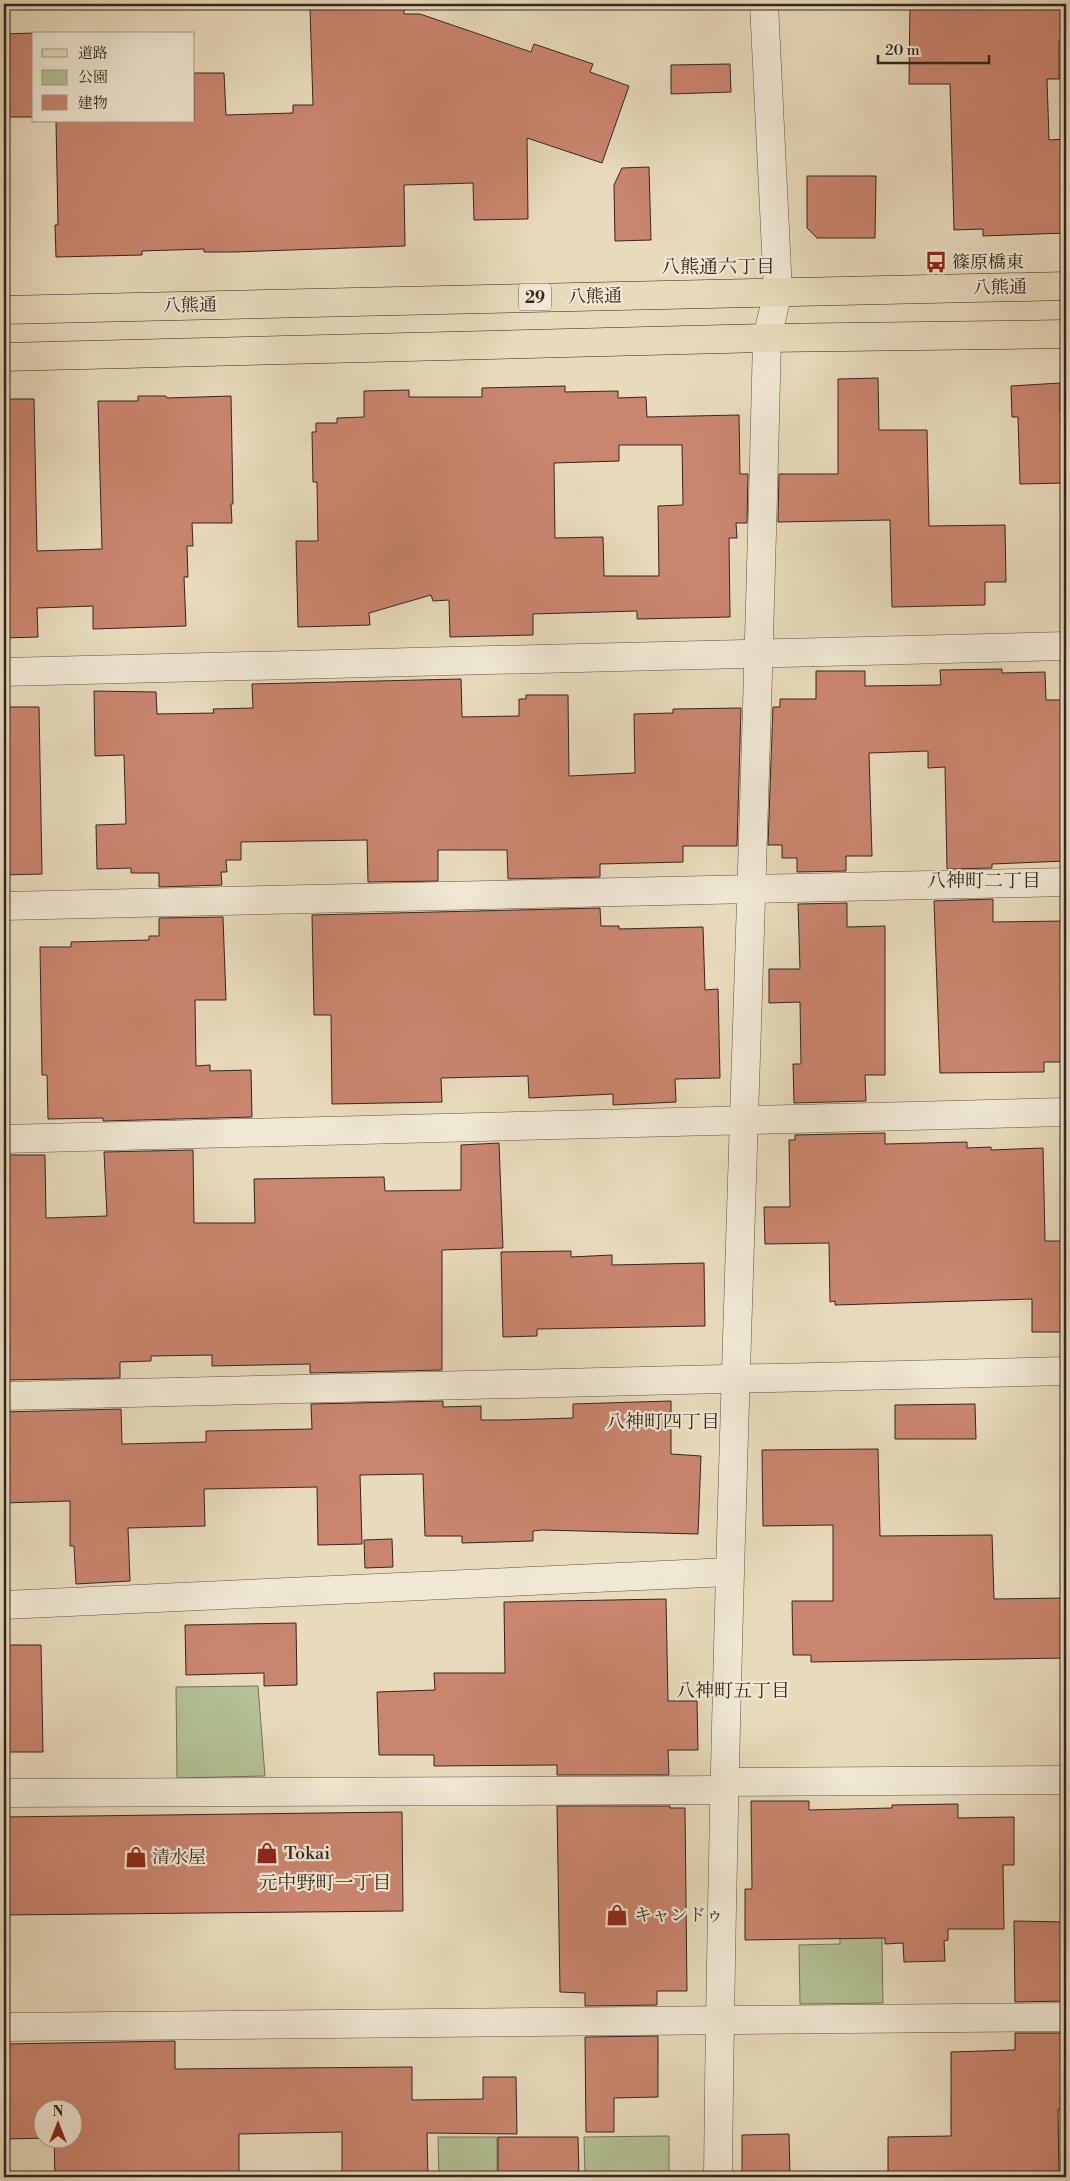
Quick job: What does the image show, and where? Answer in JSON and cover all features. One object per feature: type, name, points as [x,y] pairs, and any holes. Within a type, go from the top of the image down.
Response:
[{"type":"main road","name":"八熊通","points":[[4,310],[778,291],[1066,286]]},
{"type":"main road","points":[[4,357],[767,338],[1066,334]]},
{"type":"street","points":[[718,2177],[724,1786],[734,1379],[750,890],[760,653],[767,338],[778,291],[764,4]]},
{"type":"street","points":[[4,672],[1066,646]]},
{"type":"street","points":[[4,906],[1066,882]]},
{"type":"street","points":[[4,1139],[1066,1112]]},
{"type":"street","points":[[4,1396],[1066,1371]]},
{"type":"street","points":[[4,1605],[729,1572]]},
{"type":"street","points":[[4,1793],[724,1786],[1066,1780]]},
{"type":"street","points":[[4,2026],[1066,2017]]},
{"type":"green space","points":[[258,1686],[265,1776],[177,1778],[176,1687]]},
{"type":"green space","points":[[839,1881],[881,1881],[883,2003],[800,2004],[799,1945],[840,1944]]},
{"type":"green space","points":[[669,2136],[669,2177],[585,2177],[584,2137]]},
{"type":"green space","points":[[438,2137],[497,2137],[497,2177],[439,2177]]},
{"type":"building","points":[[910,4],[1066,4],[1066,41],[1059,41],[1059,79],[1047,79],[1049,140],[1066,139],[1066,233],[983,236],[983,229],[954,230],[950,84],[909,84]]},
{"type":"building","points":[[404,7],[404,14],[420,14],[531,52],[534,44],[593,64],[590,72],[629,86],[602,163],[527,138],[528,219],[474,220],[473,183],[404,185],[405,246],[234,252],[204,252],[204,249],[142,251],[142,255],[56,257],[55,225],[58,225],[56,122],[195,122],[195,73],[224,73],[226,115],[293,113],[293,105],[313,105],[310,9]]},
{"type":"building","points":[[32,33],[32,117],[4,117],[4,34]]},
{"type":"building","points":[[730,64],[731,92],[671,94],[671,65]]},
{"type":"building","points":[[649,167],[651,240],[615,241],[614,185],[622,168]]},
{"type":"building","points":[[807,176],[876,176],[875,238],[817,238],[807,228]]},
{"type":"building","points":[[878,378],[879,430],[927,430],[929,526],[1005,525],[1006,582],[985,582],[985,605],[892,607],[890,520],[778,522],[779,474],[838,474],[838,379]]},
{"type":"building","points":[[1060,383],[1060,413],[1066,413],[1066,483],[1020,484],[1018,417],[1012,417],[1011,386]]},
{"type":"building","points":[[565,386],[565,392],[618,391],[618,398],[646,397],[647,417],[739,415],[740,474],[748,474],[747,523],[736,523],[737,538],[729,538],[730,617],[637,619],[637,611],[533,614],[533,635],[450,637],[449,600],[433,601],[431,595],[369,613],[370,625],[298,627],[296,541],[318,541],[317,482],[313,482],[312,432],[316,432],[316,423],[337,423],[337,418],[364,417],[364,391],[409,390],[409,397],[482,397],[482,388]],"holes":[[[619,445],[682,445],[683,505],[658,506],[659,576],[604,576],[603,537],[555,538],[554,463],[619,461]]]},
{"type":"building","points":[[138,396],[166,396],[167,398],[231,396],[232,523],[192,523],[193,546],[187,546],[188,577],[184,577],[186,626],[93,629],[93,606],[37,608],[38,637],[4,638],[4,399],[34,399],[37,551],[102,549],[98,401],[138,401]]},
{"type":"building","points":[[1002,669],[1002,673],[1045,672],[1046,700],[1066,700],[1066,861],[992,864],[992,868],[947,869],[945,767],[928,768],[928,751],[869,753],[872,856],[846,856],[846,871],[797,872],[797,858],[782,858],[782,845],[768,845],[773,707],[780,707],[780,699],[816,699],[816,671],[865,671],[865,686],[941,685],[940,670]]},
{"type":"building","points":[[461,679],[462,717],[519,716],[519,699],[526,699],[526,695],[568,695],[569,776],[635,773],[634,714],[673,713],[673,709],[741,708],[737,846],[683,846],[683,862],[600,864],[600,877],[508,879],[507,850],[438,850],[438,881],[368,882],[367,840],[241,842],[241,860],[226,860],[227,872],[221,872],[222,885],[159,887],[159,873],[131,873],[131,868],[97,869],[96,825],[126,824],[124,755],[95,756],[94,691],[156,692],[157,714],[214,713],[213,709],[253,708],[252,684]]},
{"type":"building","points":[[4,707],[39,707],[42,874],[4,875]]},
{"type":"building","points":[[993,899],[993,922],[1066,921],[1066,1062],[1044,1062],[1044,1072],[940,1073],[934,901]]},
{"type":"building","points":[[847,903],[847,927],[885,926],[885,1075],[865,1075],[866,1101],[794,1103],[793,1064],[801,1064],[800,1002],[769,1003],[769,969],[800,969],[798,904]]},
{"type":"building","points":[[600,908],[601,926],[619,926],[619,929],[703,927],[705,990],[718,989],[720,1078],[675,1079],[676,1102],[613,1105],[613,1094],[529,1098],[528,1076],[441,1078],[442,1102],[332,1104],[331,1015],[314,1015],[312,915]]},
{"type":"building","points":[[223,917],[226,1000],[195,1000],[196,1066],[210,1065],[210,1071],[251,1070],[252,1117],[103,1121],[103,1118],[48,1119],[47,1075],[42,1075],[40,947],[71,947],[71,942],[149,940],[149,936],[159,936],[159,918]]},
{"type":"building","points":[[885,1133],[885,1144],[967,1142],[967,1148],[991,1147],[991,1150],[1043,1148],[1045,1241],[1066,1241],[1066,1332],[1032,1332],[1032,1299],[835,1305],[835,1301],[830,1302],[829,1243],[765,1244],[764,1207],[790,1207],[789,1140],[795,1140],[795,1135]]},
{"type":"building","points":[[499,1143],[503,1248],[442,1250],[442,1370],[310,1373],[310,1364],[212,1366],[212,1355],[151,1356],[151,1361],[120,1362],[120,1378],[4,1380],[4,1164],[9,1164],[9,1155],[45,1155],[46,1218],[107,1216],[104,1152],[193,1150],[194,1223],[255,1223],[254,1179],[384,1177],[385,1191],[461,1190],[461,1145]]},
{"type":"building","points":[[571,1251],[571,1257],[612,1255],[612,1265],[704,1263],[705,1326],[537,1329],[537,1336],[503,1337],[501,1252]]},
{"type":"building","points":[[443,1401],[443,1407],[481,1406],[481,1420],[507,1420],[573,1418],[573,1404],[671,1401],[671,1454],[701,1456],[698,1534],[542,1530],[533,1531],[533,1541],[462,1543],[462,1536],[425,1536],[423,1474],[360,1475],[362,1544],[318,1545],[317,1487],[204,1489],[205,1526],[128,1528],[130,1581],[76,1584],[74,1546],[70,1546],[70,1501],[4,1503],[4,1412],[121,1409],[122,1444],[206,1442],[206,1431],[312,1429],[311,1404]]},
{"type":"building","points":[[975,1404],[976,1439],[895,1439],[895,1405]]},
{"type":"building","points":[[878,1449],[880,1536],[992,1535],[994,1599],[1066,1598],[1066,1658],[811,1662],[811,1655],[793,1655],[792,1601],[833,1601],[833,1525],[763,1526],[762,1450]]},
{"type":"building","points":[[392,1539],[393,1567],[365,1568],[364,1540]]},
{"type":"building","points":[[666,1599],[668,1701],[697,1701],[698,1750],[668,1750],[669,1775],[557,1775],[557,1765],[434,1766],[434,1755],[379,1755],[377,1692],[435,1690],[434,1673],[505,1673],[504,1602]]},
{"type":"building","points":[[296,1623],[297,1685],[264,1686],[264,1673],[186,1675],[185,1625]]},
{"type":"building","points":[[4,1645],[41,1645],[43,1752],[4,1752]]},
{"type":"building","points":[[751,1801],[809,1801],[809,1810],[892,1808],[892,1805],[958,1804],[958,1818],[1014,1817],[1014,1865],[1003,1865],[1004,1929],[948,1929],[948,1940],[944,1941],[945,1961],[904,1962],[903,1943],[885,1944],[885,1938],[745,1940],[745,1889],[752,1889]]},
{"type":"building","points":[[557,1806],[670,1806],[670,1808],[685,1808],[687,1991],[657,1991],[657,2005],[585,2006],[585,1993],[560,1992]]},
{"type":"building","points":[[402,1812],[403,1911],[4,1915],[4,1817]]},
{"type":"building","points":[[1014,1921],[1066,1922],[1065,2001],[1015,2002]]},
{"type":"building","points":[[1015,2033],[1066,2033],[1066,2109],[1058,2109],[1059,2177],[888,2177],[888,2137],[951,2136],[951,2052],[1015,2050]]},
{"type":"building","points":[[658,2036],[658,2097],[614,2098],[614,2132],[586,2132],[585,2037]]},
{"type":"building","points":[[175,2041],[175,2069],[412,2067],[412,2100],[483,2099],[483,2077],[516,2077],[517,2134],[427,2133],[428,2177],[342,2177],[342,2132],[239,2134],[239,2177],[55,2177],[54,2148],[82,2148],[82,2098],[32,2098],[32,2138],[4,2139],[4,2044]]},
{"type":"building","points":[[789,2134],[790,2177],[742,2177],[742,2135]]},
{"type":"building","points":[[498,2137],[578,2137],[579,2177],[498,2177]]},
{"type":"place","name":"篠原橋東","points":[[936,262]]},
{"type":"place","name":"Tokai","points":[[267,1853]]},
{"type":"place","name":"清水屋","points":[[136,1857]]},
{"type":"place","name":"キャンドゥ","points":[[617,1915]]},
{"type":"district","name":"八熊通六丁目","points":[[718,266]]},
{"type":"district","name":"八神町二丁目","points":[[984,880]]},
{"type":"district","name":"八神町四丁目","points":[[663,1421]]},
{"type":"district","name":"八神町五丁目","points":[[733,1690]]},
{"type":"district","name":"元中野町一丁目","points":[[325,1882]]}]
